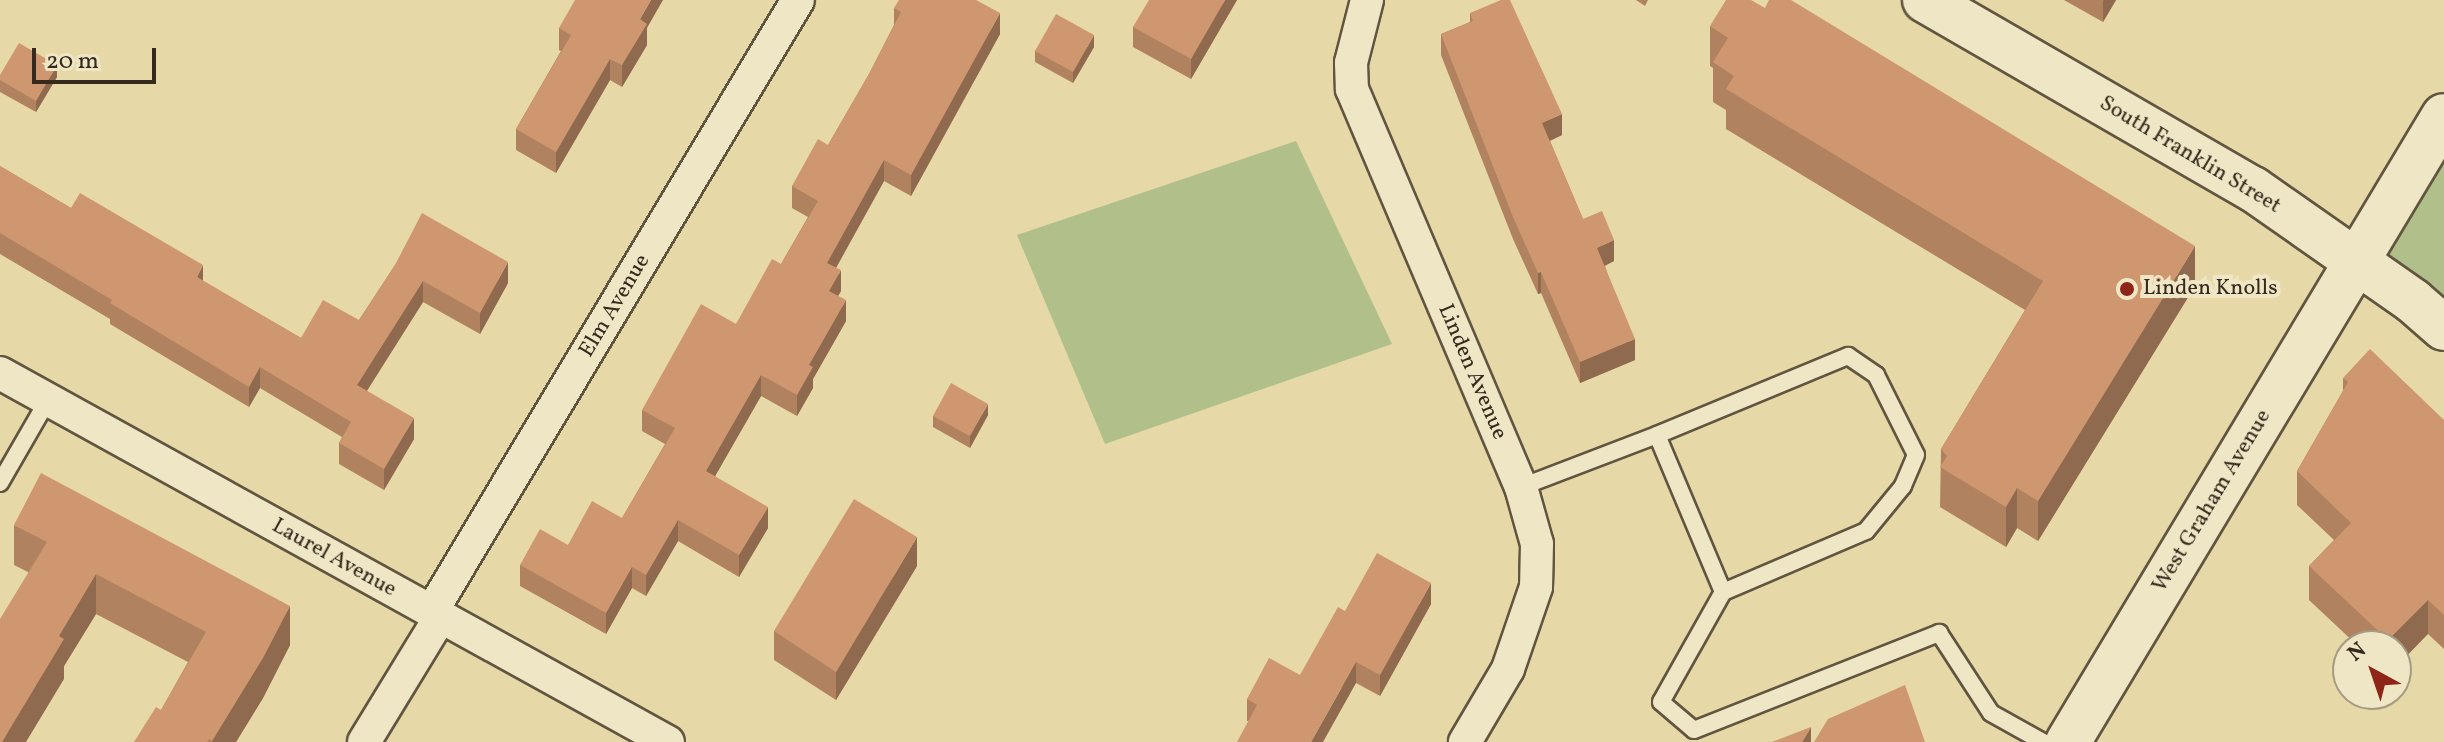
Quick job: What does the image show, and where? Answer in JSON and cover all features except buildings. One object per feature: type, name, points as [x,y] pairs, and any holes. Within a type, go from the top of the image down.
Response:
[{"type":"street","name":"Elm Avenue","points":[[364,742],[436,614],[798,0]]},
{"type":"street","name":"Linden Avenue","points":[[1367,0],[1351,63],[1352,89],[1521,487],[1537,544],[1536,587],[1508,669],[1465,742]]},
{"type":"street","name":"South Franklin Street","points":[[1925,0],[2253,189],[2444,328]]},
{"type":"street","name":"West Graham Avenue","points":[[2068,742],[2444,116]]},
{"type":"street","name":"Laurel Avenue","points":[[0,373],[668,742]]},
{"type":"lane","points":[[1521,487],[1848,356],[1876,375],[1916,455],[1903,486],[1866,531],[1723,592],[1661,702],[1694,730],[1939,633],[1991,713],[2043,742]]},
{"type":"lane","points":[[0,483],[48,400]]},
{"type":"lane","points":[[1657,435],[1723,592]]},
{"type":"green space","points":[[2444,116],[2444,328],[2356,261]]},
{"type":"green space","points":[[1296,141],[1392,344],[1105,444],[1017,235]]},
{"type":"place","name":"Linden Knolls","points":[[2127,289]]}]
